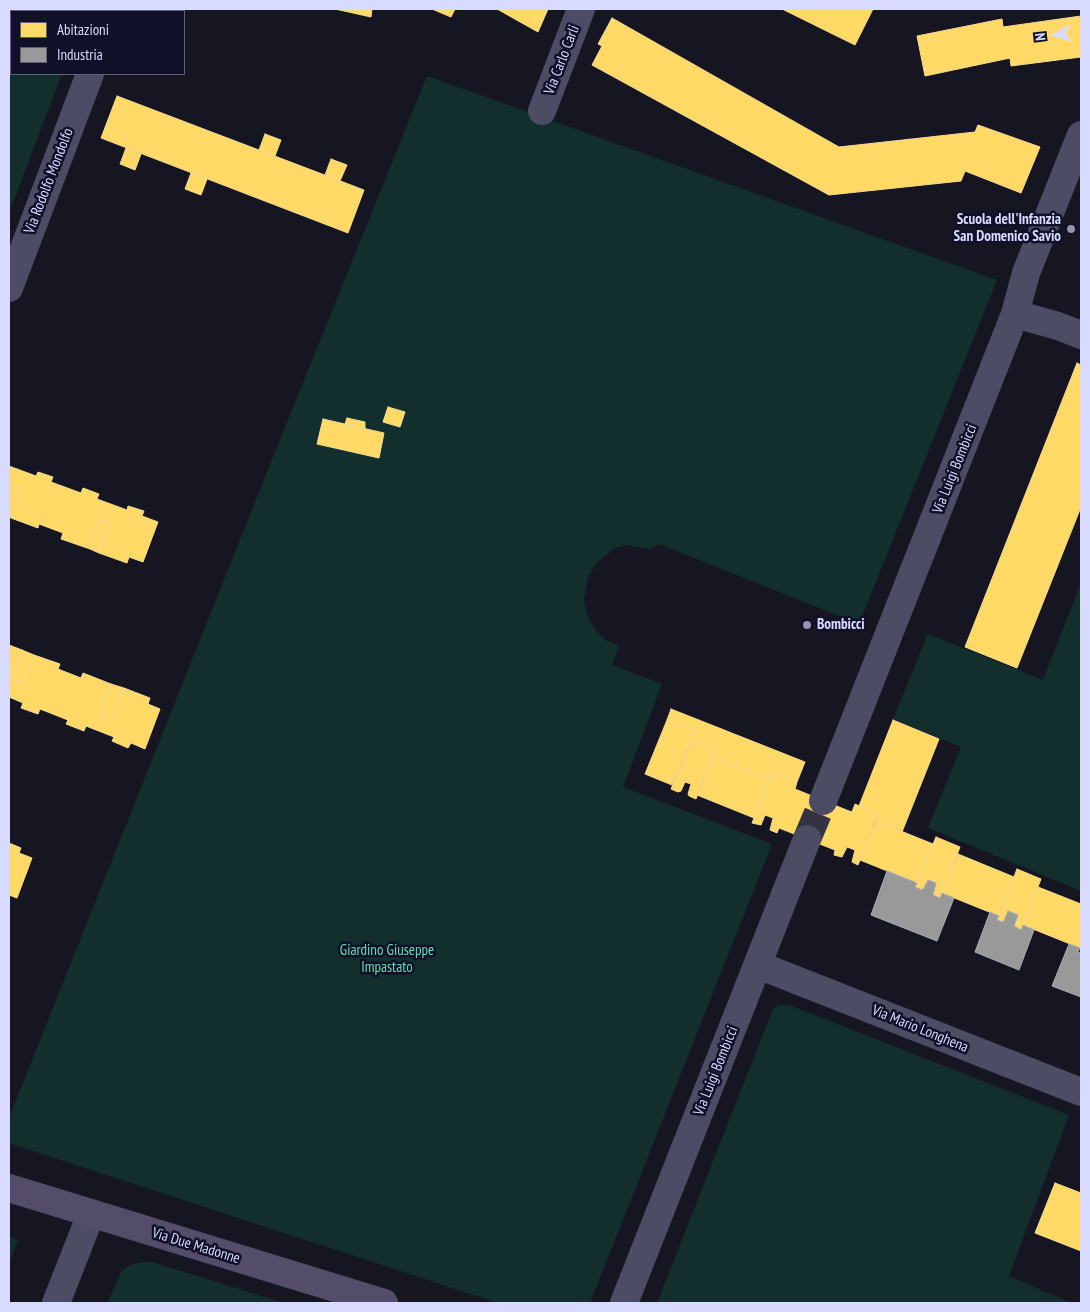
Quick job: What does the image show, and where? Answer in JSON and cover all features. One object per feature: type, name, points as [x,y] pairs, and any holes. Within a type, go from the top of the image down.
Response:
[{"type":"main road","name":"Via Due Madonne","points":[[9,1188],[384,1303]]},
{"type":"street","name":"Via Carlo Carli","points":[[542,111],[581,9]]},
{"type":"street","name":"Via Rodolfo Mondolfo","points":[[9,288],[90,75]]},
{"type":"street","name":"Via Luigi Bombicci","points":[[823,801],[1015,314],[1026,273],[1081,135]]},
{"type":"street","points":[[1015,314],[1058,326],[1081,335]]},
{"type":"street","name":"Via Luigi Bombicci","points":[[624,1303],[807,839]]},
{"type":"street","name":"Via Mario Longhena","points":[[758,964],[1081,1092]]},
{"type":"street","points":[[56,1303],[90,1214]]},
{"type":"green space","points":[[9,9],[86,9],[10,10],[10,75],[62,75],[9,213]]},
{"type":"green space","name":"Giardino Giuseppe Impastato","points":[[427,76],[997,280],[859,624],[659,544],[650,549],[627,545],[613,549],[596,564],[588,577],[584,600],[588,618],[598,633],[606,640],[619,646],[612,665],[662,684],[623,787],[772,844],[590,1303],[498,1303],[9,1143],[9,1118]]},
{"type":"green space","points":[[1081,583],[1081,891],[928,828],[961,747],[893,719],[928,634],[1043,680]]},
{"type":"green space","points":[[779,1005],[789,1005],[1069,1115],[1009,1276],[1071,1303],[657,1303],[773,1009]]},
{"type":"green space","points":[[9,1237],[18,1240],[9,1263]]},
{"type":"green space","points":[[152,1262],[284,1303],[107,1303],[122,1271],[130,1265]]},
{"type":"building: Abitazioni","points":[[335,9],[372,9],[371,17]]},
{"type":"building: Abitazioni","points":[[432,9],[455,9],[451,17]]},
{"type":"building: Abitazioni","points":[[497,9],[548,9],[538,32]]},
{"type":"building: Abitazioni","points":[[782,9],[873,9],[855,45]]},
{"type":"building: Abitazioni","points":[[1081,16],[1081,57],[1011,66],[1010,58],[925,76],[917,36],[1002,19],[1003,27]]},
{"type":"building: Abitazioni","points":[[612,18],[839,147],[975,132],[978,125],[1040,147],[1021,193],[965,171],[961,181],[829,195],[592,65],[602,46],[598,44]]},
{"type":"building: Abitazioni","points":[[117,96],[364,190],[348,233],[101,138]]},
{"type":"building: Abitazioni","points":[[265,134],[281,140],[275,156],[259,150]]},
{"type":"building: Abitazioni","points":[[126,148],[141,154],[135,170],[120,164]]},
{"type":"building: Abitazioni","points":[[331,159],[347,165],[340,181],[325,175]]},
{"type":"building: Abitazioni","points":[[191,173],[207,179],[201,195],[185,189]]},
{"type":"building: Abitazioni","points":[[1077,363],[1081,365],[1081,507],[1017,668],[965,647]]},
{"type":"building: Abitazioni","points":[[388,407],[405,412],[400,427],[383,422]]},
{"type":"building: Abitazioni","points":[[347,418],[365,422],[365,429],[345,424]]},
{"type":"building: Abitazioni","points":[[323,419],[384,433],[379,458],[317,444]]},
{"type":"building: Abitazioni","points":[[9,466],[36,476],[38,472],[53,477],[51,482],[81,493],[83,488],[99,494],[97,499],[127,510],[128,506],[144,511],[142,516],[158,522],[143,562],[129,557],[127,563],[99,553],[110,523],[100,519],[90,549],[61,539],[63,533],[39,524],[38,528],[11,518],[21,489],[9,485]]},
{"type":"building: Abitazioni","points":[[9,485],[21,489],[11,518],[9,517]]},
{"type":"building: Abitazioni","points":[[100,519],[110,523],[99,553],[90,549]]},
{"type":"building: Abitazioni","points":[[9,645],[22,650],[11,679],[23,683],[34,655],[60,664],[58,669],[81,678],[83,673],[111,684],[100,713],[112,717],[124,688],[150,698],[148,704],[160,709],[145,749],[131,743],[128,748],[112,741],[114,737],[86,726],[84,731],[66,724],[68,720],[40,709],[38,714],[21,708],[23,703],[9,697]]},
{"type":"building: Abitazioni","points":[[22,650],[34,655],[23,683],[11,679]]},
{"type":"building: Abitazioni","points":[[111,684],[124,688],[112,717],[100,713]]},
{"type":"building: Abitazioni","points":[[671,709],[805,762],[797,782],[773,772],[770,779],[712,757],[715,750],[692,741],[696,731],[667,720]]},
{"type":"building: Abitazioni","points":[[667,720],[696,731],[672,785],[645,774]]},
{"type":"building: Abitazioni","points":[[893,720],[939,739],[902,832],[876,821],[878,814],[859,806]]},
{"type":"building: Abitazioni","points":[[692,741],[715,750],[696,799],[688,794],[691,784],[685,782],[681,791],[678,792],[671,789]]},
{"type":"building: Abitazioni","points":[[712,757],[770,779],[754,818],[697,795]]},
{"type":"building: Abitazioni","points":[[773,772],[797,782],[795,789],[849,811],[852,812],[855,804],[878,814],[858,865],[852,862],[855,850],[847,847],[842,857],[834,855],[835,850],[779,828],[777,833],[770,830],[773,818],[765,815],[761,825],[752,823]]},
{"type":"building: Abitazioni","points":[[876,821],[933,844],[917,883],[860,860]]},
{"type":"building: Abitazioni","points":[[936,837],[960,847],[940,898],[933,895],[936,883],[928,880],[922,890],[915,887]]},
{"type":"building: Abitazioni","points":[[9,843],[21,848],[19,853],[32,858],[17,898],[9,895]]},
{"type":"building: Abitazioni","points":[[958,854],[1014,877],[999,916],[942,893]]},
{"type":"building: Abitazioni","points":[[1017,869],[1041,879],[1021,930],[1014,926],[1018,915],[1008,911],[1004,921],[997,920]]},
{"type":"building: Abitazioni","points":[[1038,887],[1081,904],[1080,948],[1023,925]]},
{"type":"building: Abitazioni","points":[[1055,1183],[1081,1193],[1081,1251],[1035,1233]]},
{"type":"building: Industria","points":[[887,871],[917,883],[915,887],[922,890],[928,880],[936,883],[933,895],[940,898],[942,893],[954,898],[937,941],[871,915]]},
{"type":"building: Industria","points":[[1008,911],[1018,915],[1014,926],[1021,930],[1023,925],[1034,930],[1019,970],[975,952],[990,912],[999,916],[997,920],[1002,922]]},
{"type":"building: Industria","points":[[1069,944],[1080,948],[1078,952],[1081,953],[1081,997],[1052,986]]},
{"type":"tunnel","points":[[807,839],[823,801]]},
{"type":"place","name":"Scuola dell'Infanzia San Domenico Savio","points":[[1071,229]]},
{"type":"place","name":"Bombicci","points":[[807,625]]}]
